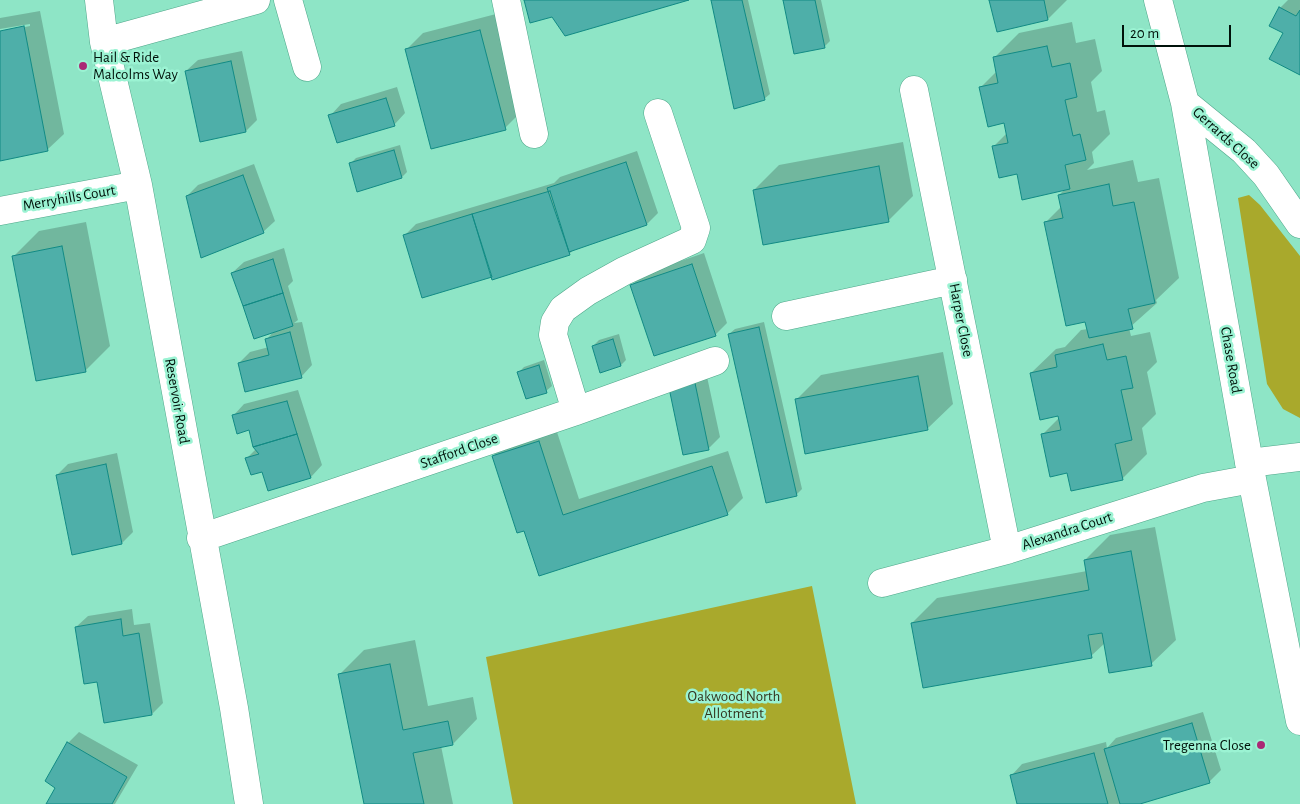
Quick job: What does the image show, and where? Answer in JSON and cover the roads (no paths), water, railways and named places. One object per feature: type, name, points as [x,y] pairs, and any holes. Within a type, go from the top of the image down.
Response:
[{"type":"street","name":"Reservoir Road","points":[[99,0],[104,42],[138,185],[201,538],[234,708],[249,804]]},
{"type":"street","points":[[104,42],[256,0]]},
{"type":"street","points":[[288,0],[307,67]]},
{"type":"street","points":[[506,0],[534,134]]},
{"type":"street","name":"Chase Road","points":[[1158,0],[1185,103],[1250,471],[1300,721]]},
{"type":"street","name":"Harper Close","points":[[914,90],[1007,550]]},
{"type":"street","name":"Gerrards Close","points":[[1185,103],[1244,151],[1266,175],[1300,224]]},
{"type":"street","points":[[576,412],[553,335],[555,322],[563,309],[588,291],[624,271],[692,240],[696,228],[658,113]]},
{"type":"street","name":"Merryhills Court","points":[[0,210],[138,185]]},
{"type":"street","points":[[786,316],[953,280]]},
{"type":"street","name":"Stafford Close","points":[[201,538],[576,412],[715,361]]},
{"type":"street","name":"Alexandra Court","points":[[882,583],[1007,550],[1203,488],[1250,471],[1300,457]]},
{"type":"place","name":"Hail & Ride Malcolms Way","points":[[83,66]]},
{"type":"place","name":"Tregenna Close","points":[[1261,745]]},
{"type":"park label","name":"Oakwood North Allotment","points":[[734,704]]}]
